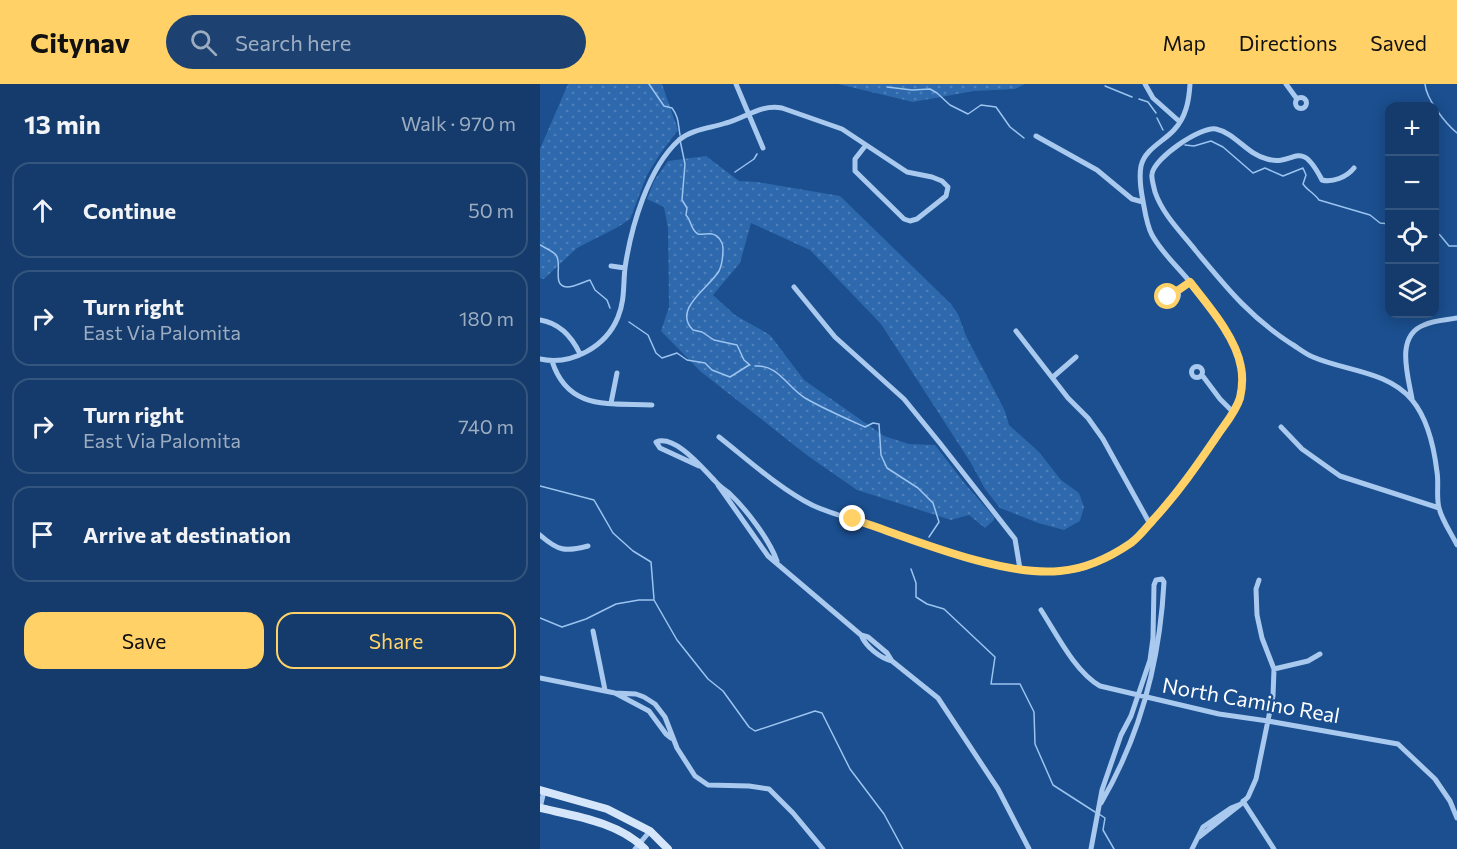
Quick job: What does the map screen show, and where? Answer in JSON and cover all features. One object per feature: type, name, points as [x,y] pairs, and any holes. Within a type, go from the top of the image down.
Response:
[{"type":"main road","points":[[542,791],[607,809],[650,831],[668,849]]},
{"type":"main road","points":[[540,808],[589,820],[621,832],[637,846],[645,849]]},
{"type":"street","points":[[736,84],[764,148]]},
{"type":"street","points":[[1144,84],[1154,98],[1180,122]]},
{"type":"street","points":[[719,437],[790,491],[813,505],[988,563],[1038,572],[1059,571],[1085,567],[1133,542],[1174,498],[1193,473],[1233,412],[1242,386],[1241,366],[1235,348],[1216,315],[1151,234],[1143,202],[1141,170],[1144,159],[1148,152],[1167,137],[1180,122],[1188,105],[1190,84]]},
{"type":"street","points":[[1286,84],[1297,99]]},
{"type":"street","points":[[540,359],[552,361],[572,358],[593,349],[614,325],[624,300],[625,268],[639,211],[655,173],[667,152],[682,138],[727,123],[761,108],[772,106],[782,108],[842,129],[907,172],[942,181],[948,192],[917,219],[908,223],[852,166],[866,146]]},
{"type":"street","points":[[1354,168],[1340,177],[1322,180],[1308,158],[1297,155],[1278,160],[1266,159],[1221,131],[1209,129],[1168,153],[1157,163],[1152,173],[1155,191],[1166,214],[1235,299],[1252,315],[1313,357],[1385,380],[1412,399]]},
{"type":"street","points":[[1036,136],[1097,170],[1132,199],[1143,202]]},
{"type":"street","points":[[611,266],[625,268]]},
{"type":"street","points":[[1177,291],[1190,282]]},
{"type":"street","points":[[794,287],[835,337],[904,399],[939,441],[1015,538],[1020,569]]},
{"type":"street","points":[[1457,318],[1429,323],[1411,333],[1406,343],[1412,399],[1425,421],[1432,444],[1437,471],[1439,508],[1457,545]]},
{"type":"street","points":[[540,320],[552,323],[563,330],[580,354]]},
{"type":"street","points":[[1016,332],[1103,439],[1150,524]]},
{"type":"street","points":[[1053,377],[1076,357]]},
{"type":"street","points":[[552,361],[561,382],[574,394],[590,402],[652,405]]},
{"type":"street","points":[[611,403],[617,373]]},
{"type":"street","points":[[1202,375],[1233,412]]},
{"type":"street","points":[[1281,427],[1302,449],[1340,476],[1439,508]]},
{"type":"street","points":[[699,466],[660,448],[656,442],[661,440],[671,442],[693,458],[718,485],[729,493],[753,522],[777,561],[938,698],[998,789],[1029,849]]},
{"type":"street","points":[[540,535],[558,549],[571,550],[588,546]]},
{"type":"street","points":[[1090,849],[1101,804],[1102,790],[1121,735],[1142,697],[1154,665],[1163,598],[1164,582],[1162,579],[1156,580],[1154,585],[1153,638],[1142,697],[1139,721],[1101,804]]},
{"type":"street","points":[[1192,849],[1199,837],[1248,797],[1256,779],[1274,696],[1274,669],[1259,627],[1256,594],[1259,580]]},
{"type":"street","name":"North Camino Real","points":[[1041,610],[1077,665],[1089,679],[1105,688],[1219,714],[1398,744],[1435,778],[1450,801],[1457,818]]},
{"type":"street","points":[[593,631],[606,690]]},
{"type":"street","points":[[1274,669],[1308,661],[1320,654]]},
{"type":"street","points":[[540,678],[615,693],[649,711],[666,734],[672,738]]},
{"type":"street","points":[[615,693],[636,694],[655,704],[665,717],[672,738],[695,776],[708,785],[768,789],[793,813],[823,849]]},
{"type":"street","points":[[540,808],[542,791]]},
{"type":"street","points":[[1242,802],[1274,849]]},
{"type":"street","points":[[637,846],[650,831]]},
{"type":"shaded area","points":[[568,84],[662,84],[678,130],[647,175],[630,219],[577,248],[544,279],[540,278],[540,149]]},
{"type":"shaded area","points":[[838,84],[1025,84],[1015,89],[974,91],[913,102]]},
{"type":"shaded area","points":[[706,156],[739,181],[840,196],[951,304],[1005,411],[1009,425],[1039,452],[1061,480],[1079,493],[1084,507],[1080,521],[1064,530],[1038,523],[1000,508],[985,489],[971,463],[881,324],[810,250],[751,223],[740,263],[713,295],[735,315],[770,335],[804,380],[884,436],[909,444],[935,445],[994,517],[994,520],[985,528],[969,515],[951,520],[857,490],[808,456],[700,371],[661,331],[669,307],[668,228],[664,207],[647,199],[654,181],[668,161]]},
{"type":"waterway","points":[[649,84],[664,106],[674,111],[680,135]]},
{"type":"waterway","points":[[1425,84],[1437,111],[1457,133]]},
{"type":"waterway","points":[[1105,86],[1132,97]]},
{"type":"waterway","points":[[887,87],[912,90],[930,89],[950,105],[968,114],[981,105],[996,107],[1010,127],[1024,138]]},
{"type":"waterway","points":[[1139,99],[1148,102],[1156,113]]},
{"type":"waterway","points":[[1157,118],[1163,130]]},
{"type":"waterway","points":[[680,140],[685,164],[682,200],[687,208],[686,215],[695,232],[716,236],[723,248],[719,271],[689,307],[688,322],[693,330],[702,332],[714,340],[737,345],[744,360],[750,365]]},
{"type":"waterway","points":[[1185,145],[1194,146],[1211,141],[1223,147],[1253,173],[1265,168],[1283,176],[1303,168],[1306,175],[1303,184],[1319,200],[1370,215],[1380,223],[1385,224]]},
{"type":"waterway","points":[[735,172],[754,159],[757,154]]},
{"type":"waterway","points":[[1439,234],[1449,246],[1457,246]]},
{"type":"waterway","points":[[540,245],[556,255],[558,279],[562,286],[573,286],[590,280],[595,290],[607,300],[610,308]]},
{"type":"waterway","points":[[629,322],[648,335],[656,353],[662,358],[677,353],[687,360],[705,363],[712,370],[730,377],[749,365]]},
{"type":"waterway","points":[[755,366],[770,369],[799,394],[835,413],[865,427],[873,423],[879,424],[881,455],[887,468],[918,488],[933,503],[939,522],[929,537]]},
{"type":"waterway","points":[[540,486],[594,500],[613,533],[633,551],[651,562],[654,599]]},
{"type":"waterway","points":[[911,569],[916,583],[916,597],[927,604],[944,609],[995,657],[991,684],[1020,684],[1034,712],[1035,744],[1053,785],[1095,812]]},
{"type":"waterway","points":[[540,618],[562,627],[586,619],[616,604],[654,600],[677,640],[708,679],[723,691],[749,727],[755,731],[815,711],[822,713],[850,769],[884,814],[903,849]]},
{"type":"waterway","points":[[1099,814],[1105,818],[1103,830],[1114,849]]},
{"type":"route","points":[[853,519],[988,563],[1038,572],[1085,567],[1133,542],[1174,498],[1193,473],[1233,412],[1242,386],[1241,366],[1235,348],[1216,315],[1190,282],[1177,291],[1171,290],[1168,297]]}]
